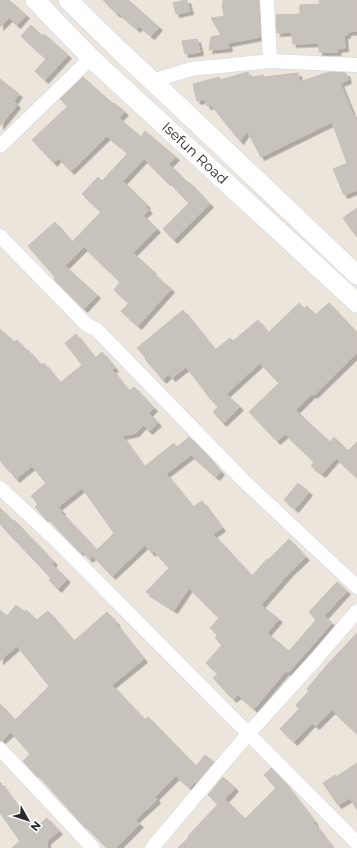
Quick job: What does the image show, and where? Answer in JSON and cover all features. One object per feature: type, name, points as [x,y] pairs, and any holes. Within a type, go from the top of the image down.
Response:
[{"type":"street","name":"Isefun Road","points":[[35,0],[91,58],[357,303]]},
{"type":"street","name":"Isefun Road","points":[[68,0],[357,275]]},
{"type":"street","points":[[267,0],[270,61]]},
{"type":"street","points":[[0,146],[91,58]]},
{"type":"street","points":[[152,81],[191,69],[270,61],[357,65]]},
{"type":"street","points":[[0,236],[86,324],[97,330],[243,480],[357,587]]},
{"type":"street","points":[[0,488],[54,538],[357,843]]},
{"type":"street","points":[[152,848],[248,734],[357,611]]},
{"type":"street","points":[[0,750],[93,848]]},
{"type":"building","points":[[0,0],[9,0],[26,15],[17,25],[9,18],[0,27]]},
{"type":"building","points":[[103,0],[128,0],[159,27],[151,36],[139,26],[137,29],[118,13],[117,14]]},
{"type":"building","points":[[187,0],[190,11],[176,14],[173,3]]},
{"type":"building","points":[[223,0],[259,0],[260,37],[228,43],[229,48],[209,50],[211,37],[221,35],[211,18],[224,16],[222,4]]},
{"type":"building","points":[[319,0],[357,0],[357,31],[347,32],[347,35],[344,35],[345,48],[337,49],[338,52],[319,52],[319,43],[293,44],[292,32],[277,33],[276,15],[300,14],[300,5],[320,4]]},
{"type":"building","points":[[31,25],[42,36],[44,34],[68,55],[45,80],[35,71],[46,59],[21,36]]},
{"type":"building","points":[[197,39],[200,52],[185,54],[182,41]]},
{"type":"building","points":[[248,72],[249,78],[263,75],[264,77],[298,73],[299,82],[329,72],[346,73],[348,80],[340,83],[353,115],[354,114],[357,121],[357,190],[344,195],[333,169],[347,163],[332,122],[261,157],[247,131],[240,141],[211,105],[207,106],[205,99],[197,101],[193,84],[219,77],[220,80]]},
{"type":"building","points":[[83,77],[113,104],[114,103],[125,112],[119,118],[141,137],[145,131],[176,157],[169,164],[210,204],[174,240],[163,229],[189,203],[144,159],[123,181],[147,205],[145,206],[149,210],[143,215],[157,229],[133,253],[171,289],[138,326],[121,311],[129,303],[114,290],[120,282],[84,247],[65,266],[97,295],[84,309],[54,279],[55,277],[28,246],[55,222],[72,242],[101,212],[82,194],[98,177],[102,181],[128,153],[107,136],[71,171],[58,158],[54,163],[32,140],[68,106],[60,99]]},
{"type":"building","points":[[0,79],[19,94],[14,101],[17,105],[0,126]]},
{"type":"building","points":[[357,208],[357,237],[343,218]]},
{"type":"building","points":[[299,303],[304,309],[307,306],[315,315],[329,303],[357,333],[357,353],[314,395],[312,394],[296,410],[330,442],[334,437],[348,451],[357,442],[357,478],[336,458],[322,474],[311,466],[314,462],[285,434],[277,441],[249,412],[279,383],[260,363],[226,394],[240,407],[223,423],[213,412],[218,407],[206,394],[186,367],[172,378],[169,374],[163,380],[137,348],[183,310],[215,350],[230,338],[233,341],[258,320],[268,333]]},
{"type":"building","points":[[0,329],[14,342],[17,340],[41,365],[44,363],[60,383],[82,365],[65,343],[76,334],[95,358],[102,352],[115,368],[112,370],[129,391],[134,387],[154,408],[149,413],[158,423],[149,431],[143,425],[136,433],[122,436],[144,467],[174,443],[177,447],[189,437],[221,472],[216,477],[191,455],[166,474],[193,507],[202,501],[222,528],[213,534],[252,576],[267,559],[268,560],[289,539],[306,557],[289,573],[261,605],[279,619],[267,633],[289,651],[316,620],[309,612],[337,582],[347,591],[324,616],[332,623],[288,673],[286,671],[254,709],[238,695],[233,699],[213,678],[218,674],[206,663],[222,645],[215,638],[218,635],[210,628],[219,618],[189,588],[174,610],[146,592],[169,568],[154,551],[152,553],[145,545],[112,576],[93,556],[89,559],[82,551],[80,552],[35,507],[38,504],[31,496],[46,483],[32,466],[16,479],[0,460]],"holes":[[[82,488],[114,533],[97,550],[58,507]]]},
{"type":"building","points":[[298,483],[309,492],[295,509],[284,500]]},
{"type":"building","points":[[0,508],[13,521],[14,520],[54,562],[52,564],[67,579],[58,589],[49,580],[51,578],[0,524]]},
{"type":"building","points":[[16,605],[25,612],[26,610],[37,620],[48,611],[74,641],[107,612],[144,659],[112,685],[145,720],[148,717],[196,766],[205,755],[214,762],[190,788],[176,776],[155,797],[157,800],[135,820],[140,824],[116,848],[107,848],[83,825],[36,773],[35,774],[23,761],[30,754],[11,732],[0,741],[0,704],[15,720],[49,686],[17,646],[0,661],[0,610],[7,616]]},
{"type":"building","points":[[357,633],[357,734],[332,710],[316,726],[312,723],[294,742],[280,729],[299,709],[296,705],[309,691],[307,689]]},
{"type":"building","points":[[357,763],[357,810],[350,798],[338,805],[323,783],[335,775],[336,777]]},
{"type":"building","points":[[271,768],[284,782],[315,822],[314,823],[333,848],[178,848],[218,804],[208,795],[223,777],[235,788],[225,799],[245,819],[276,788],[264,775]]},
{"type":"building","points":[[0,782],[34,829],[47,818],[59,831],[47,841],[47,848],[12,848],[20,841],[0,813]]}]
